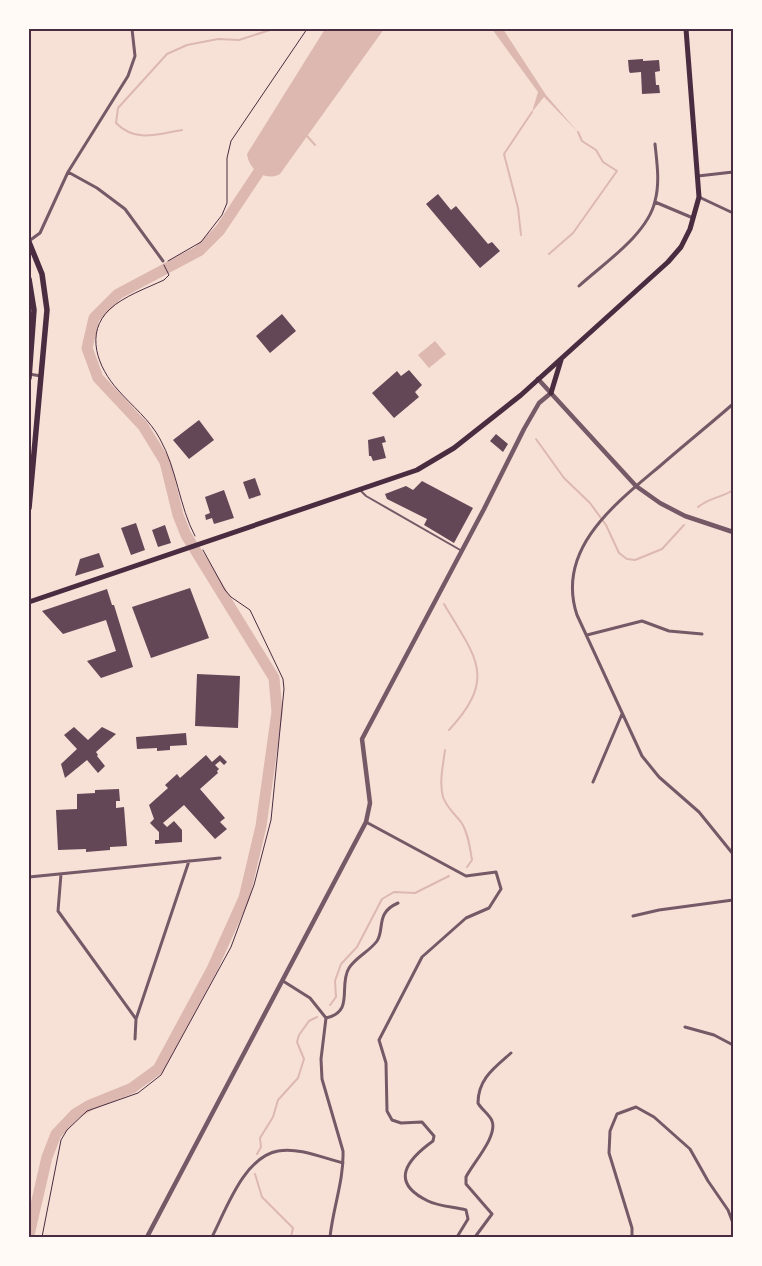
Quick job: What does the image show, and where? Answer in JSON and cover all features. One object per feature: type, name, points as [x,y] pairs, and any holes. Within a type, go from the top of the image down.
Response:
[{"type":"main road","points":[[29,602],[359,489],[409,474],[434,461],[477,430],[561,359],[668,262],[681,247],[693,219],[699,197],[686,29]]},
{"type":"main road","points":[[29,242],[42,274],[46,291],[47,324],[31,456],[29,508]]},
{"type":"main road","points":[[29,279],[34,310],[29,375]]},
{"type":"main road","points":[[550,393],[561,359]]},
{"type":"street","points":[[29,242],[40,234],[68,172],[128,76],[135,56],[132,29]]},
{"type":"street","points":[[578,286],[637,234],[655,202],[658,177],[655,144]]},
{"type":"street","points":[[68,172],[97,188],[125,209],[165,261]]},
{"type":"street","points":[[698,176],[733,172]]},
{"type":"street","points":[[699,197],[733,213]]},
{"type":"street","points":[[655,202],[693,219]]},
{"type":"street","points":[[29,375],[42,376]]},
{"type":"street","points":[[538,379],[636,486],[679,513],[733,532]]},
{"type":"street","points":[[147,1237],[366,822],[370,803],[362,739],[462,551],[524,429],[539,403],[550,393]]},
{"type":"street","points":[[733,404],[604,515],[585,540],[573,577],[574,606],[622,713],[646,761],[663,781],[692,805],[733,854]]},
{"type":"street","points":[[587,635],[642,621],[669,631],[702,634]]},
{"type":"street","points":[[593,782],[622,713]]},
{"type":"street","points":[[366,822],[466,876],[496,872],[501,889],[489,908],[466,918],[422,958],[379,1040],[386,1063],[387,1111],[392,1120],[402,1123],[422,1122],[434,1136],[433,1141],[411,1158],[406,1167],[404,1173],[408,1185],[429,1202],[466,1210],[468,1219],[457,1237]]},
{"type":"street","points":[[29,877],[220,858]]},
{"type":"street","points":[[135,1039],[136,1019],[189,861]]},
{"type":"street","points":[[61,874],[58,911],[136,1019]]},
{"type":"street","points":[[633,916],[658,910],[733,900]]},
{"type":"street","points":[[326,1018],[336,1016],[339,1012],[343,1005],[348,970],[378,940],[381,919],[392,906],[398,903]]},
{"type":"street","points":[[282,980],[310,998],[326,1018],[320,1059],[322,1079],[343,1151],[343,1163],[332,1214],[330,1237]]},
{"type":"street","points":[[685,1027],[719,1037],[733,1045]]},
{"type":"street","points":[[475,1237],[492,1214],[466,1184],[466,1177],[491,1138],[494,1128],[492,1120],[478,1103],[478,1092],[483,1080],[511,1052]]},
{"type":"street","points":[[632,1237],[632,1228],[609,1153],[610,1131],[617,1114],[636,1107],[654,1117],[690,1149],[733,1223]]},
{"type":"street","points":[[212,1237],[242,1180],[254,1163],[273,1152],[285,1151],[343,1163]]},
{"type":"lane","points":[[359,489],[366,496],[462,551]]},
{"type":"path","points":[[165,261],[201,242],[222,215],[228,203],[227,158],[231,141],[307,29]]},
{"type":"path","points":[[164,265],[169,274],[164,280],[110,309],[96,334],[96,354],[107,377],[153,428],[161,440],[186,516],[195,536]]},
{"type":"path","points":[[42,1237],[61,1140],[67,1130],[87,1111],[138,1093],[161,1075],[232,947],[254,885],[272,820],[284,688],[277,663],[254,618],[245,605],[231,597],[225,590],[204,550]]},
{"type":"shaded area","points":[[325,29],[384,29],[280,174],[274,176],[263,175],[254,169],[248,160],[247,154]]},
{"type":"shaded area","points":[[492,29],[503,29],[546,95],[578,132],[544,97],[532,112],[538,92]]},
{"type":"shaded area","points":[[435,341],[446,354],[429,368],[418,355]]},
{"type":"building","points":[[643,59],[643,61],[659,60],[660,71],[655,72],[656,85],[659,85],[660,93],[642,94],[641,72],[630,73],[629,71],[628,60]]},
{"type":"building","points":[[438,194],[451,210],[456,206],[488,244],[492,242],[500,251],[480,268],[426,204]]},
{"type":"building","points":[[282,314],[296,331],[270,353],[256,336]]},
{"type":"building","points":[[409,370],[422,385],[415,392],[419,397],[394,418],[372,393],[397,371],[401,376]]},
{"type":"building","points":[[199,420],[214,440],[189,459],[173,440]]},
{"type":"building","points":[[496,434],[508,444],[503,452],[490,441]]},
{"type":"building","points":[[384,436],[386,442],[382,443],[386,458],[373,461],[371,456],[369,456],[368,440]]},
{"type":"building","points":[[255,478],[261,495],[249,499],[243,482]]},
{"type":"building","points":[[422,481],[473,508],[454,543],[424,525],[427,519],[387,499],[385,494],[406,486],[413,490]]},
{"type":"building","points":[[224,490],[234,518],[214,524],[212,518],[206,520],[205,515],[210,513],[205,497]]},
{"type":"building","points":[[136,523],[145,550],[131,555],[121,528]]},
{"type":"building","points":[[165,525],[171,543],[158,547],[152,530]]},
{"type":"building","points":[[99,553],[104,567],[75,576],[80,559]]},
{"type":"building","points":[[190,588],[209,638],[151,658],[132,607]]},
{"type":"building","points":[[107,589],[112,605],[114,605],[133,667],[101,678],[87,661],[116,651],[106,620],[63,634],[42,611]]},
{"type":"building","points":[[197,674],[240,676],[238,728],[195,726]]},
{"type":"building","points":[[74,727],[88,740],[102,727],[116,734],[96,752],[105,766],[98,773],[87,760],[65,778],[61,764],[77,749],[64,735]]},
{"type":"building","points":[[186,733],[187,745],[170,746],[170,750],[157,751],[157,748],[137,749],[136,737]]},
{"type":"building","points":[[206,755],[212,762],[220,755],[227,762],[224,765],[220,761],[215,765],[219,769],[218,773],[200,789],[225,818],[220,822],[227,829],[215,839],[184,805],[163,823],[167,827],[174,821],[182,830],[182,842],[155,844],[155,840],[159,840],[159,832],[150,823],[154,819],[149,805],[168,788],[165,785],[177,774],[180,778]]},
{"type":"building","points":[[119,789],[120,801],[116,801],[116,808],[124,807],[127,846],[86,852],[86,849],[58,850],[56,810],[77,809],[77,794],[95,793],[95,790]]},
{"type":"waterway","points":[[182,130],[147,136],[131,133],[116,123],[118,108],[167,54],[187,45],[218,39],[239,40],[273,29]]},
{"type":"waterway","points":[[521,235],[518,208],[504,154],[532,112]]},
{"type":"waterway","points":[[549,254],[573,233],[617,171],[603,162],[596,150],[582,141],[578,132]]},
{"type":"waterway","points":[[307,136],[315,145]]},
{"type":"waterway","points":[[29,1235],[47,1157],[56,1134],[75,1114],[90,1105],[132,1088],[158,1069],[212,969],[244,898],[261,826],[277,712],[274,678],[186,535],[178,515],[165,462],[143,426],[98,378],[87,348],[94,318],[118,294],[199,251],[220,230],[266,161]]},
{"type":"waterway","points":[[536,439],[564,478],[590,503],[606,525],[619,553],[627,559],[635,560],[662,549],[684,525]]},
{"type":"waterway","points":[[698,507],[733,490]]},
{"type":"waterway","points":[[444,604],[472,653],[477,681],[473,695],[464,712],[449,730]]},
{"type":"waterway","points":[[445,750],[441,786],[443,797],[461,822],[467,835],[472,860],[467,867]]},
{"type":"waterway","points":[[330,1005],[336,997],[335,981],[341,964],[357,947],[382,899],[394,892],[415,893],[449,876]]},
{"type":"waterway","points":[[257,1154],[261,1147],[260,1138],[273,1117],[278,1100],[298,1078],[304,1059],[297,1042],[299,1035],[309,1021],[317,1017]]},
{"type":"waterway","points":[[255,1174],[262,1197],[293,1228],[291,1237]]}]
